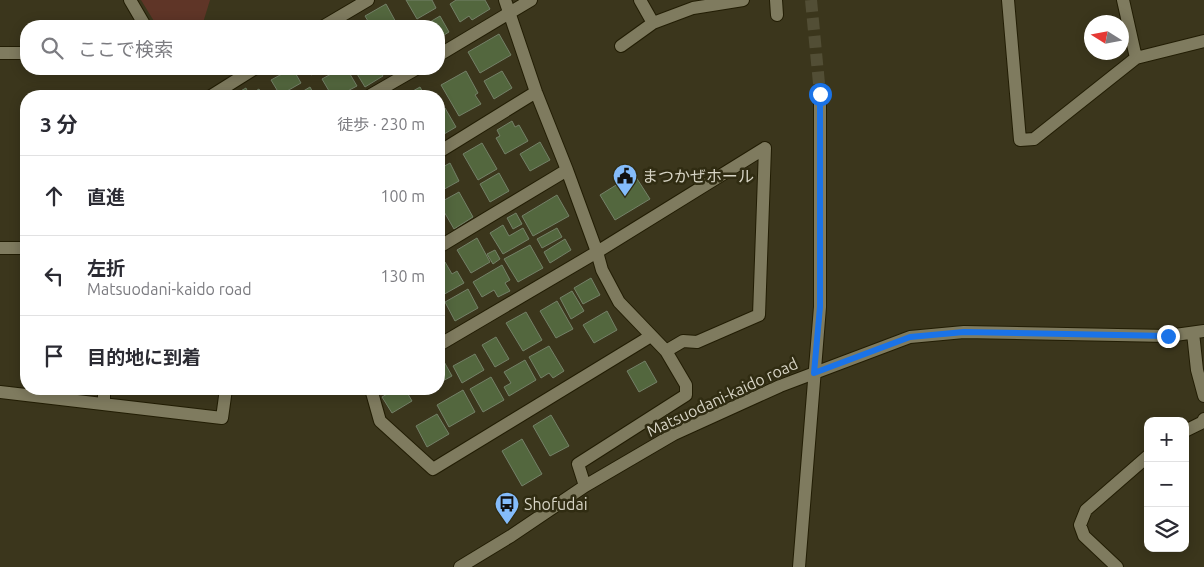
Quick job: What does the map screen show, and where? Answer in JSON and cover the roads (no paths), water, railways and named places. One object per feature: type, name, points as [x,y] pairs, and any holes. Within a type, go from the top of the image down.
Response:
[{"type":"street","points":[[130,0],[142,20]]},
{"type":"street","points":[[334,20],[368,0]]},
{"type":"street","points":[[505,0],[536,92],[567,170],[602,270],[619,302],[666,351],[686,385],[686,395],[578,464],[585,486]]},
{"type":"street","points":[[445,51],[531,0]]},
{"type":"street","points":[[640,0],[653,23]]},
{"type":"street","points":[[621,46],[653,23],[693,8],[743,0]]},
{"type":"street","points":[[776,0],[778,15]]},
{"type":"street","points":[[1008,0],[1020,140],[1034,139],[1136,58],[1204,41]]},
{"type":"street","points":[[1123,0],[1136,58]]},
{"type":"street","points":[[0,52],[20,53]]},
{"type":"street","points":[[221,90],[244,75]]},
{"type":"street","points":[[379,90],[406,75]]},
{"type":"street","points":[[445,148],[536,92]]},
{"type":"street","points":[[799,567],[820,307],[820,94]]},
{"type":"street","points":[[445,341],[597,252],[765,148],[759,315],[697,342],[683,341],[666,351]]},
{"type":"street","points":[[445,243],[567,170]]},
{"type":"street","points":[[0,248],[20,248]]},
{"type":"street","name":"Matsuodani-kaido road","points":[[460,567],[511,536],[585,486],[674,434],[780,386],[910,337],[964,332],[1168,336],[1198,332]]},
{"type":"street","points":[[1198,332],[1197,370],[1204,396]]},
{"type":"street","points":[[373,395],[380,421],[432,469],[651,336]]},
{"type":"street","points":[[0,392],[20,394]]},
{"type":"street","points":[[26,395],[222,418],[225,395]]},
{"type":"street","points":[[104,395],[104,404]]},
{"type":"street","points":[[1189,429],[1204,420]]},
{"type":"street","points":[[1117,567],[1084,536],[1080,525],[1086,510],[1144,459]]},
{"type":"tunnel","points":[[811,0],[820,94]]},
{"type":"place","name":"まつかぜホール","points":[[625,197]]},
{"type":"place","name":"Shofudai","points":[[507,525]]}]
